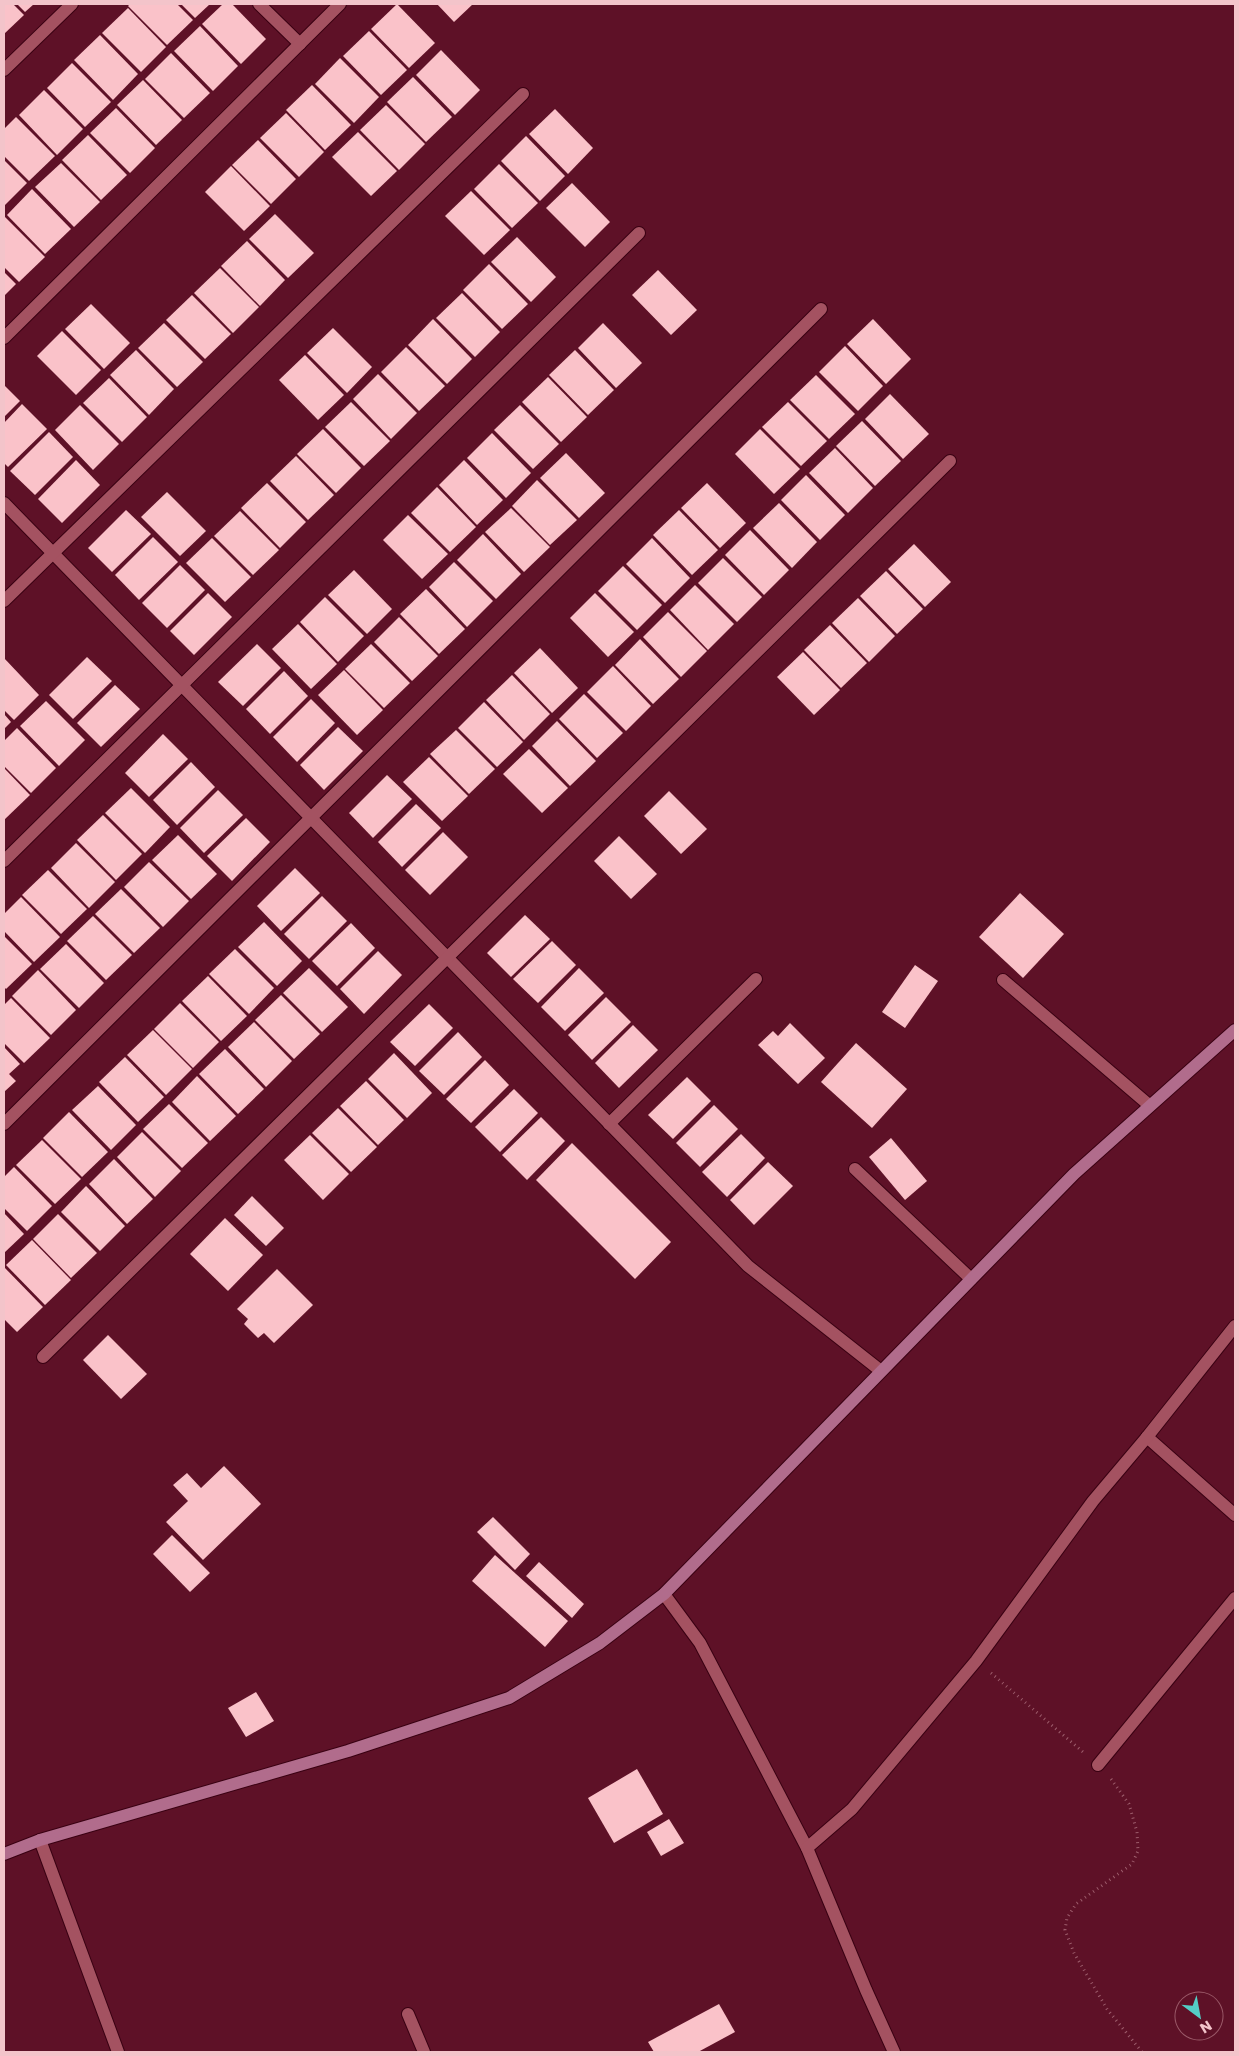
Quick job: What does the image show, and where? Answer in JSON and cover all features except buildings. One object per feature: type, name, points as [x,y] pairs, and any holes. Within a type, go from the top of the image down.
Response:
[{"type":"main road","points":[[4,1854],[40,1840],[348,1751],[509,1698],[600,1642],[664,1594],[1074,1174],[1235,1030]]},
{"type":"street","points":[[4,70],[72,4]]},
{"type":"street","points":[[259,4],[300,44]]},
{"type":"street","points":[[4,338],[340,4]]},
{"type":"street","points":[[4,601],[523,94]]},
{"type":"street","points":[[4,861],[639,233]]},
{"type":"street","points":[[4,1124],[821,309]]},
{"type":"street","points":[[43,1357],[950,461]]},
{"type":"street","points":[[4,502],[748,1266],[881,1370]]},
{"type":"street","points":[[610,1124],[756,979]]},
{"type":"street","points":[[1003,980],[1150,1105]]},
{"type":"street","points":[[855,1169],[971,1279]]},
{"type":"street","points":[[807,1848],[852,1809],[976,1661],[1093,1501],[1147,1437],[1235,1326]]},
{"type":"street","points":[[1147,1437],[1235,1515]]},
{"type":"street","points":[[664,1594],[700,1643],[807,1848],[894,2052]]},
{"type":"street","points":[[1098,1765],[1235,1598]]},
{"type":"street","points":[[40,1840],[118,2052]]},
{"type":"street","points":[[408,2014],[424,2052]]},
{"type":"path","points":[[976,1661],[1098,1765],[1115,1783],[1128,1804],[1138,1832],[1138,1851],[1132,1864],[1076,1904],[1067,1918],[1065,1930],[1074,1953],[1107,2009],[1142,2052]]}]
